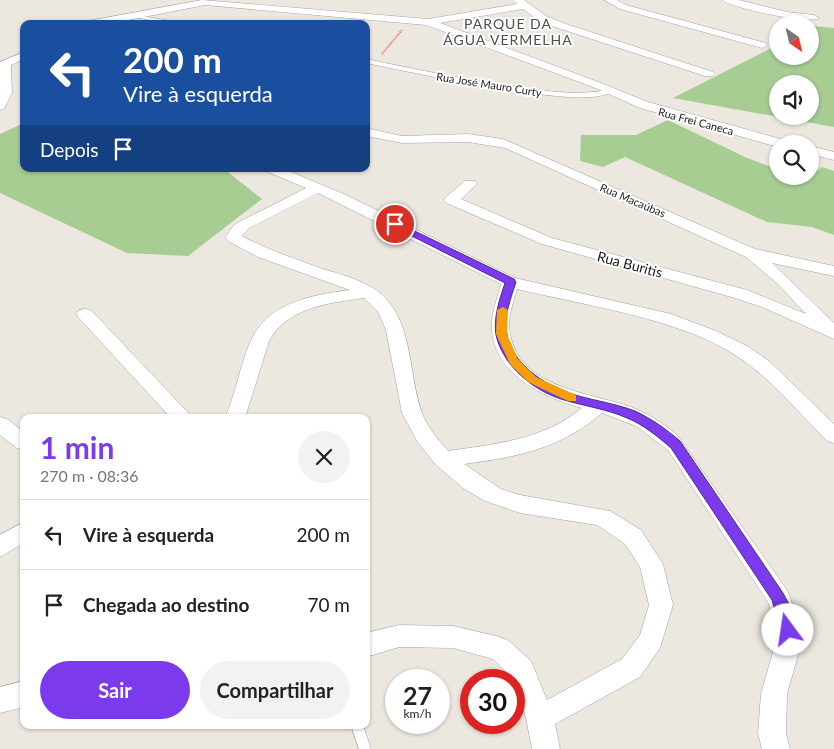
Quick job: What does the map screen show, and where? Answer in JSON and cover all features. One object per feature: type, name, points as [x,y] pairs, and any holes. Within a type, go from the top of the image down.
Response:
[{"type":"street","points":[[609,0],[623,7],[762,45]]},
{"type":"street","points":[[727,0],[787,15]]},
{"type":"street","points":[[112,20],[211,2],[428,22],[612,92]]},
{"type":"street","points":[[428,22],[523,2],[542,18],[562,26],[709,74]]},
{"type":"street","points":[[0,106],[6,93],[2,66],[20,57]]},
{"type":"street","name":"Rua Frei Caneca","points":[[612,92],[664,112],[769,140]]},
{"type":"street","name":"Rua Macaúbas","points":[[370,133],[402,140],[470,136],[497,141],[752,254],[784,280],[834,333]]},
{"type":"street","points":[[819,152],[834,156]]},
{"type":"street","points":[[280,172],[318,188],[510,282],[671,320],[710,335],[740,350],[762,364],[834,436]]},
{"type":"street","name":"Rua Buritis","points":[[470,184],[451,200],[547,242],[741,294],[768,303],[834,333]]},
{"type":"street","points":[[318,188],[244,225],[234,234],[233,238],[237,242],[264,254],[346,282],[368,292],[386,310],[395,330],[412,413],[424,436],[443,459],[471,482],[493,495],[520,504],[602,516],[633,537],[651,564],[661,605],[651,640],[631,668],[540,718]]},
{"type":"street","points":[[752,254],[834,271]]},
{"type":"street","points":[[510,282],[503,308],[501,334],[514,361],[532,380],[563,395],[630,414],[656,428],[675,445],[778,597],[786,620],[788,641],[774,694],[772,733],[776,749]]},
{"type":"street","points":[[237,414],[244,398],[261,339],[279,317],[307,305],[368,292]]},
{"type":"street","points":[[85,314],[179,414]]},
{"type":"street","points":[[443,459],[508,450],[539,442],[568,429],[598,405]]},
{"type":"street","points":[[0,424],[20,439]]},
{"type":"street","points":[[0,547],[20,534]]},
{"type":"street","points":[[370,644],[399,636],[453,637],[500,650],[522,670],[540,718],[546,749]]},
{"type":"street","points":[[0,700],[20,695]]},
{"type":"lane","points":[[135,16],[159,20]]},
{"type":"lane","name":"Rua José Mauro Curty","points":[[370,62],[477,84],[535,92],[591,96],[612,92]]},
{"type":"lane","points":[[358,729],[365,749]]},
{"type":"path","points":[[374,63],[411,20]]},
{"type":"green space","points":[[819,26],[834,28],[834,127],[819,124],[819,75],[769,75],[769,115],[673,98],[769,49],[769,65],[819,65]]},
{"type":"green space","points":[[668,120],[747,158],[769,166],[769,185],[819,185],[819,169],[822,167],[834,171],[834,235],[812,227],[767,222],[625,157],[603,167],[580,161],[581,135],[636,135]]},
{"type":"green space","points":[[20,125],[20,172],[228,172],[262,199],[188,256],[127,253],[0,193],[0,134]]},
{"type":"slow traffic","points":[[503,310],[501,334],[514,361],[532,380],[572,398]]},
{"type":"district","name":"PARQUE DA ÁGUA VERMELHA","points":[[508,32]]},
{"type":"route","points":[[395,224],[510,282],[503,308],[501,334],[514,361],[532,380],[563,395],[630,414],[656,428],[675,445],[778,597],[788,630]]}]
